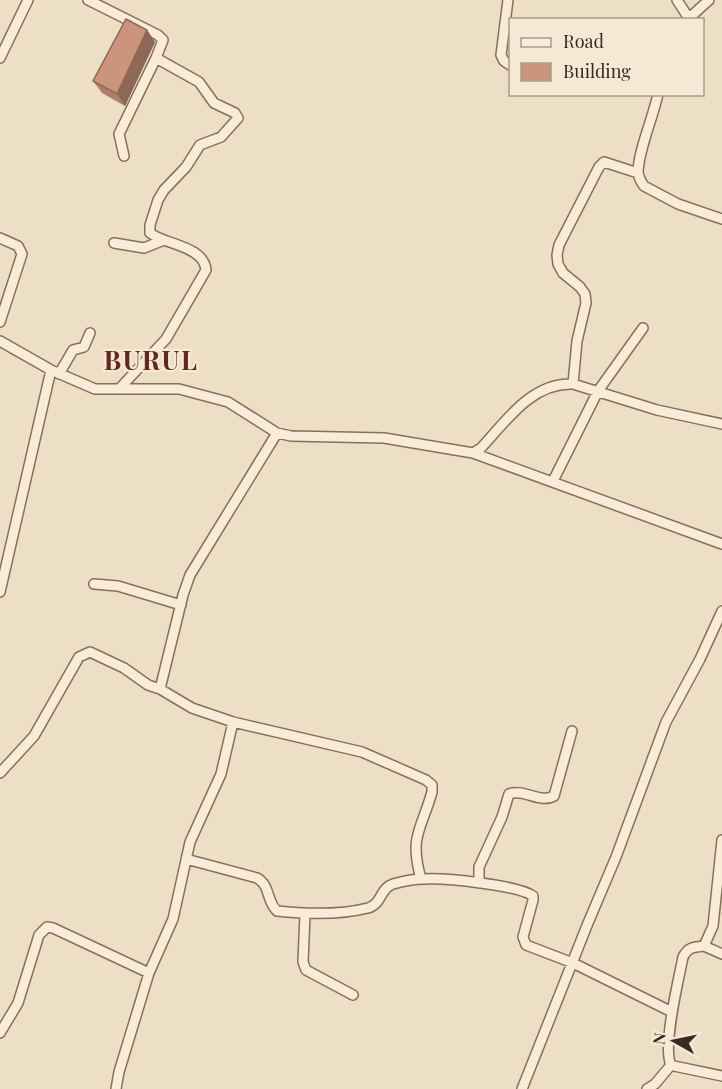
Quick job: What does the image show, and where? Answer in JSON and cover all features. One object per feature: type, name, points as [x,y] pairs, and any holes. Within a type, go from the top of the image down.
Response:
[{"type":"street","points":[[0,58],[28,0]]},
{"type":"street","points":[[88,0],[163,40],[119,134],[124,156]]},
{"type":"street","points":[[508,0],[501,56],[509,64]]},
{"type":"street","points":[[677,0],[687,18],[709,0]]},
{"type":"street","points":[[119,389],[166,339],[206,270],[206,264],[195,253],[153,235],[149,230],[160,195],[186,167],[200,145],[221,137],[238,118],[235,113],[214,103],[199,82],[156,58]]},
{"type":"street","points":[[657,96],[640,159],[638,174],[640,181],[644,186],[678,204],[722,219]]},
{"type":"street","points":[[573,384],[577,341],[586,303],[585,294],[580,287],[563,273],[558,264],[559,245],[599,167],[604,162],[638,174]]},
{"type":"street","points":[[0,238],[18,246],[22,254],[0,322]]},
{"type":"street","points":[[114,243],[148,248],[164,240]]},
{"type":"street","points":[[553,481],[598,391],[643,328]]},
{"type":"street","points":[[0,592],[55,372],[75,349],[84,347],[90,333]]},
{"type":"street","points":[[0,341],[55,372],[94,389],[170,388],[234,405],[277,433],[291,436],[384,438],[473,453],[722,544]]},
{"type":"street","points":[[473,453],[481,448],[528,398],[565,383],[657,410],[722,424]]},
{"type":"street","points":[[160,689],[190,575],[277,433]]},
{"type":"street","points":[[94,584],[118,586],[181,605]]},
{"type":"street","points":[[522,1089],[616,857],[666,722],[700,659],[722,611]]},
{"type":"street","points":[[0,773],[34,736],[79,657],[90,652],[124,668],[148,685],[160,689],[192,708],[233,722],[362,752],[426,780],[432,785],[432,792],[415,843],[421,879]]},
{"type":"street","points":[[116,1089],[149,973],[173,919],[190,842],[221,774],[233,722]]},
{"type":"street","points":[[479,883],[481,861],[502,817],[509,794],[515,792],[548,799],[554,796],[572,731]]},
{"type":"street","points":[[704,946],[713,926],[722,840]]},
{"type":"street","points":[[186,859],[256,878],[267,887],[273,908],[305,914],[367,908],[377,903],[383,890],[391,884],[421,879],[479,883],[525,892],[533,896],[523,943],[573,963],[672,1012]]},
{"type":"street","points":[[305,914],[303,962],[306,970],[353,994]]},
{"type":"street","points":[[0,1033],[18,1003],[39,935],[47,927],[149,973]]},
{"type":"street","points":[[671,1065],[668,1057],[672,1012],[686,952],[692,947],[704,946],[722,954]]},
{"type":"street","points":[[671,1065],[722,1076]]},
{"type":"street","points":[[646,1089],[655,1084],[671,1065]]},
{"type":"building","points":[[126,19],[147,30],[117,94],[93,81]]},
{"type":"district","name":"BURUL","points":[[151,361]]}]
